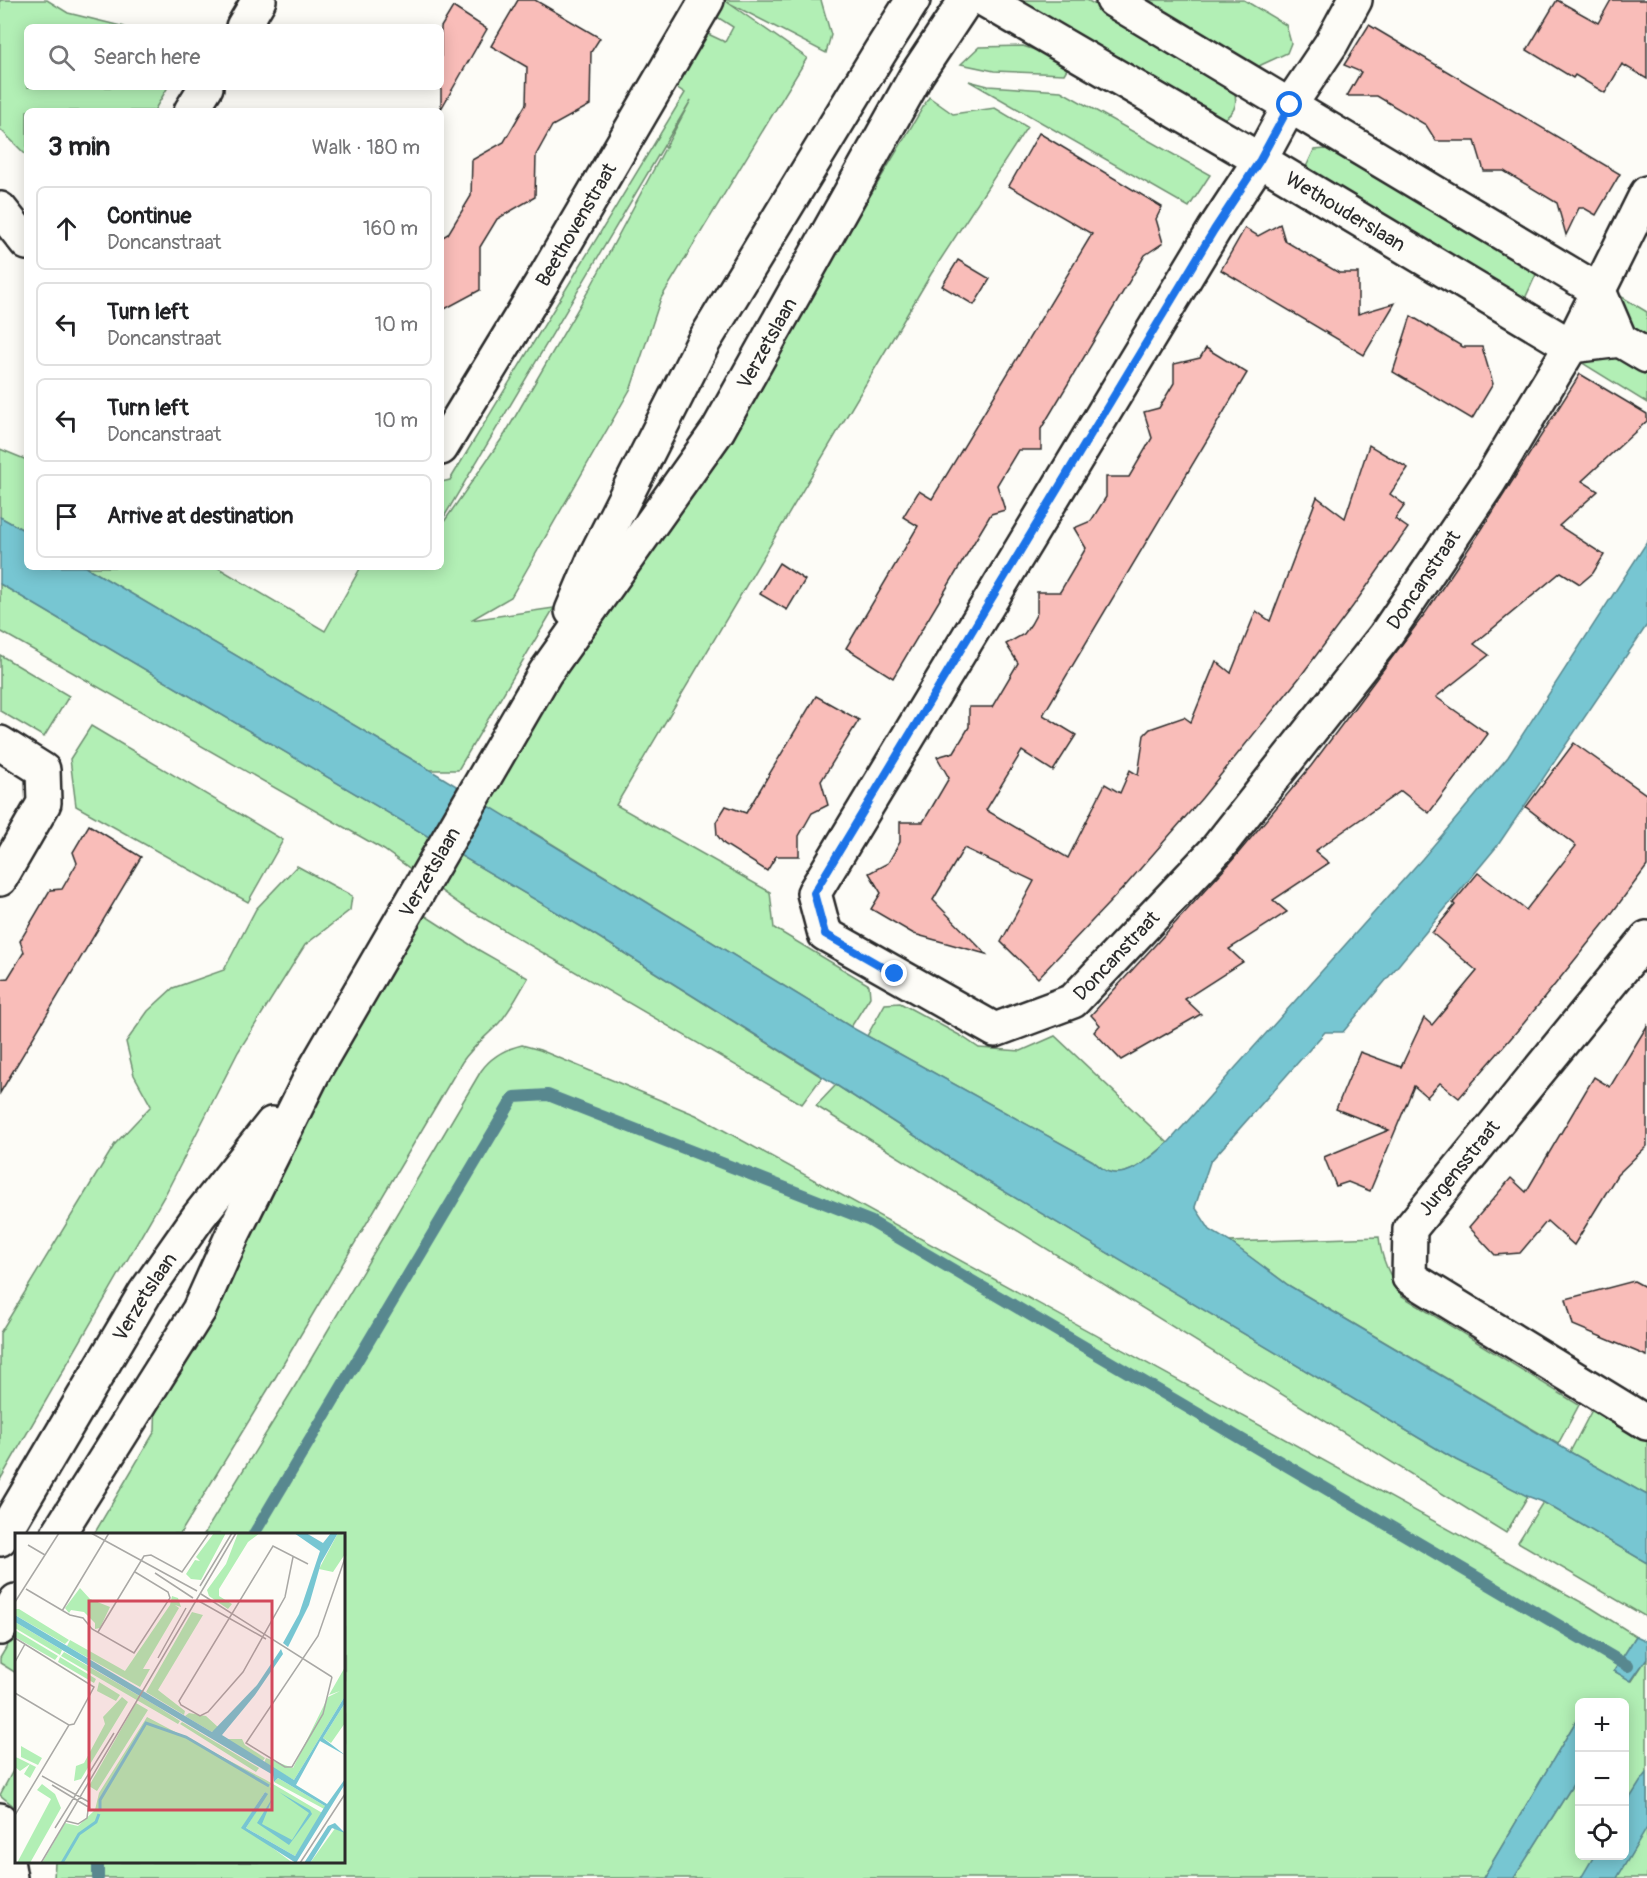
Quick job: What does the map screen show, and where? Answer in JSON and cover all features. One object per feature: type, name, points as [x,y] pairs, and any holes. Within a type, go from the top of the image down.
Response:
[{"type":"street","points":[[245,24],[259,0]]},
{"type":"street","name":"Beethovenstraat","points":[[444,443],[541,284],[707,0]]},
{"type":"street","name":"Verzetslaan","points":[[545,673],[594,558],[704,343],[873,62],[913,0]]},
{"type":"street","name":"Verzetslaan","points":[[59,1533],[199,1310],[233,1234],[314,1071],[545,673],[718,430],[917,74],[966,0]]},
{"type":"street","name":"Wethouderslaan","points":[[985,0],[1260,160],[1571,346]]},
{"type":"street","points":[[1113,0],[1599,291],[1634,348]]},
{"type":"street","name":"Doncanstraat","points":[[1355,0],[1331,44],[1290,105],[1260,160],[1214,230],[814,893],[825,934],[995,1030],[1072,1001],[1216,850],[1385,636],[1489,482],[1571,346]]},
{"type":"street","points":[[193,108],[204,90]]},
{"type":"street","points":[[1634,348],[1571,346],[1647,193]]},
{"type":"street","points":[[0,209],[24,239]]},
{"type":"street","points":[[0,743],[43,770],[44,803],[0,879]]},
{"type":"street","name":"Jurgensstraat","points":[[1647,938],[1410,1228],[1409,1277],[1647,1423]]},
{"type":"street","name":"Verzetslaan","points":[[0,1539],[145,1293],[199,1216],[314,1071]]},
{"type":"street","points":[[0,1628],[15,1603]]},
{"type":"street","points":[[0,1820],[6,1862]]},
{"type":"green space","points":[[0,0],[47,0],[68,13],[113,24],[24,24],[24,90],[166,90],[156,108],[24,108],[24,153],[0,129]]},
{"type":"green space","points":[[720,0],[821,0],[831,35],[826,53],[727,2],[807,58],[661,298],[631,388],[511,597],[471,620],[554,608],[458,770],[430,770],[91,570],[222,570],[325,631],[359,570],[444,570],[444,522],[505,434],[590,288],[691,100],[444,517],[444,481],[450,480],[685,93],[670,83],[707,27],[710,29],[708,34],[725,42],[733,27],[714,15]]},
{"type":"green space","points":[[1023,0],[1087,0],[1233,83],[1236,100],[1234,109],[1228,117],[1222,120],[1023,5]]},
{"type":"green space","points":[[1140,0],[1244,0],[1286,25],[1291,43],[1287,53],[1261,65],[1254,71]]},
{"type":"green space","points":[[1023,46],[1070,64],[1064,74],[994,71],[961,64],[979,47]]},
{"type":"green space","points":[[969,81],[988,86],[1061,91],[1210,175],[1189,207]]},
{"type":"green space","points":[[929,97],[953,114],[995,108],[1027,127],[931,274],[616,805],[770,892],[774,928],[869,985],[870,997],[851,1027],[513,820],[485,807],[588,636],[718,451]]},
{"type":"green space","points":[[1326,149],[1538,270],[1523,303],[1314,182],[1306,167],[1314,150]]},
{"type":"green space","points":[[1612,291],[1647,312],[1647,342],[1627,330]]},
{"type":"green space","points":[[1617,355],[1647,373],[1647,403],[1579,361]]},
{"type":"green space","points":[[0,449],[24,459],[24,530],[0,517]]},
{"type":"green space","points":[[0,584],[592,933],[822,1077],[802,1104],[461,905],[384,850],[0,631]]},
{"type":"green space","points":[[0,655],[69,696],[44,737],[0,711]]},
{"type":"green space","points":[[91,726],[283,840],[248,902],[76,806],[70,759]]},
{"type":"green space","points":[[297,866],[352,896],[350,910],[305,945],[238,1052],[166,1193],[0,1480],[0,1333],[115,1144],[151,1106],[134,1075],[126,1042],[148,1011],[173,988],[224,970],[256,909]]},
{"type":"green space","points":[[421,913],[528,978],[503,1018],[462,1062],[181,1533],[95,1533],[155,1431],[156,1394],[247,1223]]},
{"type":"green space","points":[[900,1003],[979,1048],[1021,1051],[1055,1036],[1168,1143],[1133,1169],[1117,1173],[1105,1170],[1093,1161],[867,1036],[885,1004]]},
{"type":"green space","points":[[522,1045],[540,1050],[696,1115],[1590,1607],[1636,1636],[1614,1671],[1632,1681],[1647,1658],[1647,1878],[1514,1878],[1575,1781],[1575,1860],[1629,1860],[1629,1698],[1575,1698],[1575,1723],[1483,1878],[54,1878],[55,1863],[345,1863],[345,1533],[205,1533],[295,1386],[481,1071],[499,1054]]},
{"type":"green space","points":[[836,1085],[965,1168],[1456,1460],[1528,1496],[1506,1533],[816,1106]]},
{"type":"green space","points":[[1379,1237],[1387,1268],[1402,1296],[1579,1405],[1558,1444],[1288,1285],[1230,1242]]},
{"type":"green space","points":[[1593,1408],[1647,1440],[1647,1495],[1570,1452]]},
{"type":"green space","points":[[1543,1502],[1647,1563],[1646,1617],[1518,1542]]},
{"type":"green space","points":[[15,1633],[15,1672],[0,1663],[0,1658]]},
{"type":"green space","points":[[15,1767],[15,1807],[0,1795]]},
{"type":"water","points":[[0,517],[24,530],[24,570],[91,570],[430,770],[851,1027],[1093,1161],[1105,1170],[1117,1173],[1141,1165],[1168,1143],[1422,859],[1508,757],[1647,542],[1647,625],[1498,845],[1343,1032],[1325,1032],[1210,1162],[1195,1207],[1210,1230],[1288,1285],[1647,1495],[1647,1563],[1543,1502],[1456,1460],[965,1168],[592,933],[0,584]]},
{"type":"water","points":[[1636,1636],[1647,1641],[1647,1658],[1631,1681],[1614,1671]]},
{"type":"water","points":[[1575,1723],[1575,1781],[1514,1878],[1483,1878]]},
{"type":"water","points":[[1647,1773],[1647,1828],[1629,1858],[1629,1800]]},
{"type":"water","points":[[1592,1860],[1628,1860],[1617,1878],[1581,1878]]},
{"type":"building","points":[[518,0],[535,0],[600,38],[591,52],[590,105],[552,126],[536,155],[535,197],[497,219],[480,247],[480,290],[444,309],[444,236],[448,234],[471,196],[472,160],[504,142],[526,104],[527,67],[491,46]]},
{"type":"building","points":[[1557,0],[1598,23],[1611,0],[1647,0],[1647,79],[1622,64],[1605,93],[1575,75],[1573,78],[1527,50]]},
{"type":"building","points":[[453,7],[487,29],[441,108],[441,90],[444,90],[443,24]]},
{"type":"building","points":[[1369,25],[1620,174],[1596,215],[1584,208],[1579,208],[1566,235],[1557,203],[1504,171],[1484,171],[1475,141],[1436,141],[1426,125],[1377,96],[1347,96],[1361,72],[1344,65]]},
{"type":"building","points":[[1039,133],[1162,207],[1156,219],[1163,243],[1145,255],[1041,429],[1041,450],[1018,450],[997,485],[1005,510],[991,514],[893,678],[846,648],[918,526],[903,517],[919,491],[932,499],[1092,234],[1009,186]]},
{"type":"building","points":[[1280,224],[1285,241],[1339,273],[1358,273],[1358,314],[1395,303],[1364,355],[1221,270],[1245,228],[1258,236]]},
{"type":"building","points":[[958,260],[990,279],[974,305],[942,286]]},
{"type":"building","points":[[1411,316],[1463,347],[1482,347],[1493,384],[1472,419],[1393,372]]},
{"type":"building","points":[[1206,348],[1247,373],[1043,715],[1076,735],[1053,771],[1022,751],[986,810],[1068,858],[1105,784],[1120,793],[1130,770],[1138,775],[1144,735],[1150,729],[1184,717],[1191,722],[1216,661],[1231,673],[1256,611],[1270,621],[1317,497],[1345,518],[1369,445],[1408,468],[1390,494],[1405,505],[1395,519],[1408,528],[1300,677],[1202,798],[1127,884],[1038,978],[1001,942],[1034,881],[964,848],[933,900],[986,954],[914,934],[871,909],[881,893],[869,873],[888,863],[900,842],[900,822],[923,822],[949,778],[937,757],[954,752],[969,727],[969,707],[992,707],[1018,663],[1006,644],[1024,634],[1031,624],[1037,613],[1037,592],[1060,592],[1086,548],[1074,528],[1091,521],[1106,497],[1106,477],[1129,477],[1152,438],[1144,412],[1159,408],[1174,383],[1174,364],[1200,358]]},
{"type":"building","points":[[1580,374],[1647,414],[1647,421],[1582,481],[1598,491],[1559,526],[1604,555],[1593,573],[1580,584],[1561,572],[1474,644],[1489,655],[1436,697],[1488,734],[1429,813],[1401,791],[1315,851],[1329,863],[1273,900],[1287,912],[1229,949],[1243,962],[1185,999],[1201,1014],[1121,1060],[1094,1032],[1100,1025],[1091,1015],[1230,863],[1311,766],[1426,612],[1482,529]]},
{"type":"building","points":[[779,563],[805,580],[787,610],[760,594]]},
{"type":"building","points":[[816,696],[859,720],[821,781],[828,805],[812,813],[799,836],[799,856],[776,856],[767,871],[724,844],[717,835],[716,822],[726,806],[746,813]]},
{"type":"building","points":[[1574,743],[1647,795],[1647,866],[1524,1023],[1459,1098],[1440,1083],[1427,1097],[1414,1086],[1370,1191],[1348,1182],[1336,1186],[1324,1157],[1389,1130],[1336,1109],[1360,1052],[1401,1067],[1424,1018],[1432,1025],[1477,971],[1432,933],[1455,905],[1453,903],[1478,873],[1526,910],[1576,846],[1526,807]]},
{"type":"building","points":[[89,825],[141,857],[0,1093],[0,979],[8,978],[24,952],[20,941],[50,890],[62,889],[77,863],[73,852]]},
{"type":"building","points":[[1647,1026],[1647,1146],[1617,1175],[1574,1245],[1547,1221],[1520,1253],[1495,1255],[1469,1227],[1511,1178],[1526,1192],[1594,1077],[1610,1087]]},
{"type":"building","points":[[1634,1281],[1647,1288],[1647,1356],[1573,1325],[1566,1299]]},
{"type":"waterway","points":[[255,1533],[514,1097],[548,1095],[870,1221],[1628,1666]]},
{"type":"waterway","points":[[98,1863],[98,1878]]},
{"type":"route","points":[[895,974],[825,934],[814,893],[1214,230],[1260,160],[1290,105]]}]
